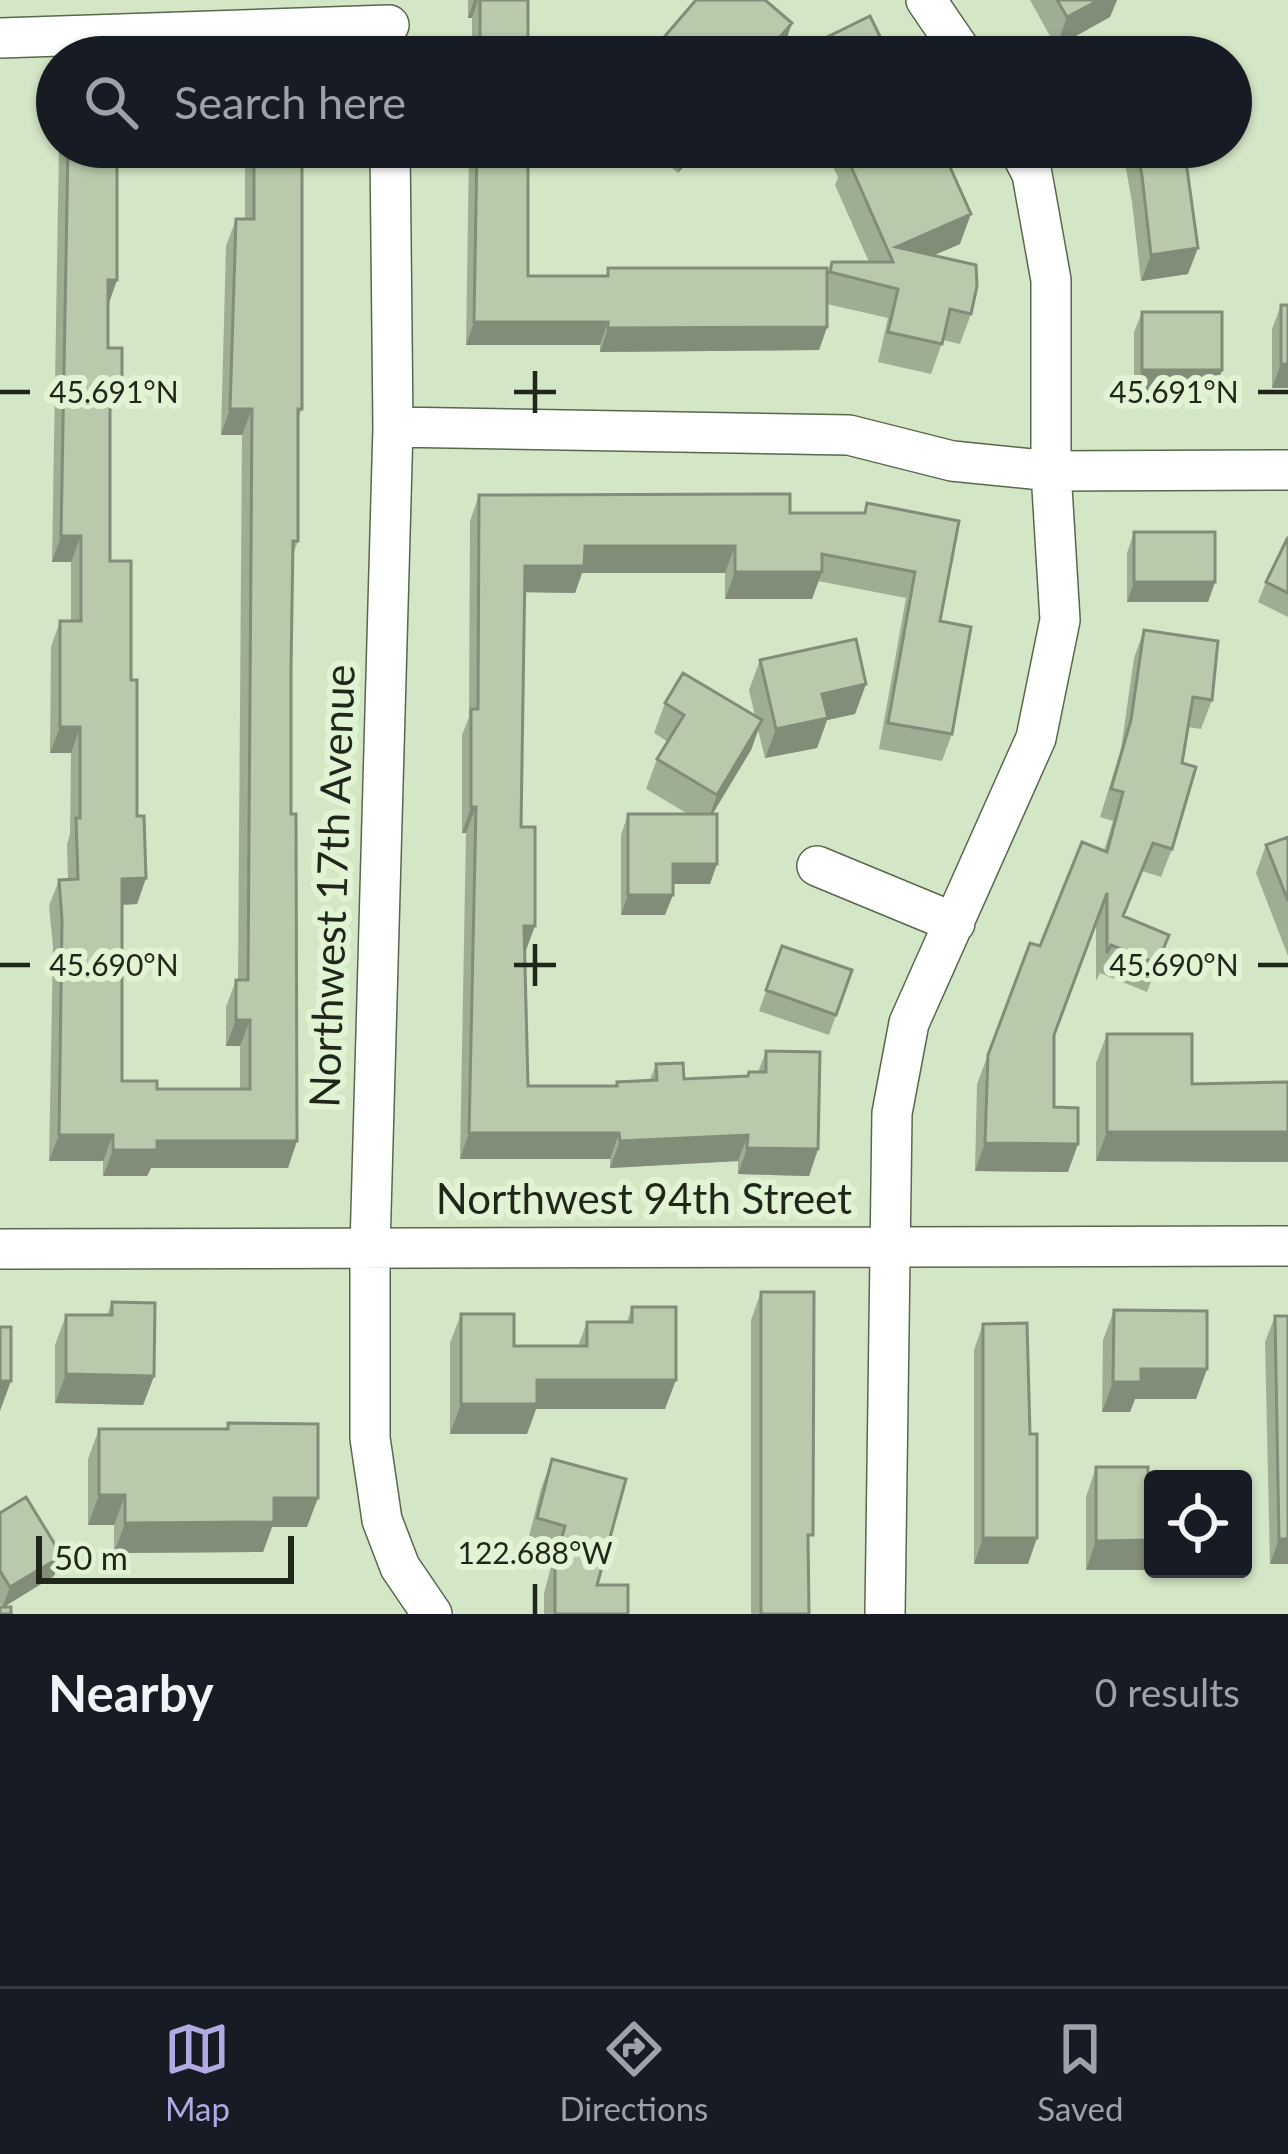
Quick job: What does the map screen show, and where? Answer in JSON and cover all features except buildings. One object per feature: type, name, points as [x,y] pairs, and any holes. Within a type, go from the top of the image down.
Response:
[{"type":"street","points":[[926,0],[951,36]]},
{"type":"street","points":[[71,36],[389,27]]},
{"type":"street","points":[[0,38],[36,37]]},
{"type":"street","name":"Northwest 17th Avenue","points":[[390,168],[393,427],[370,1248],[370,1438],[382,1520],[400,1567],[432,1614]]},
{"type":"street","points":[[886,1614],[892,1113],[909,1023],[1036,738],[1060,620],[1052,471],[1051,280],[1028,168]]},
{"type":"street","points":[[393,427],[849,435],[952,461],[1052,471],[1288,470]]},
{"type":"street","points":[[817,866],[956,923]]},
{"type":"street","name":"Northwest 94th Street","points":[[0,1249],[1288,1246]]}]
